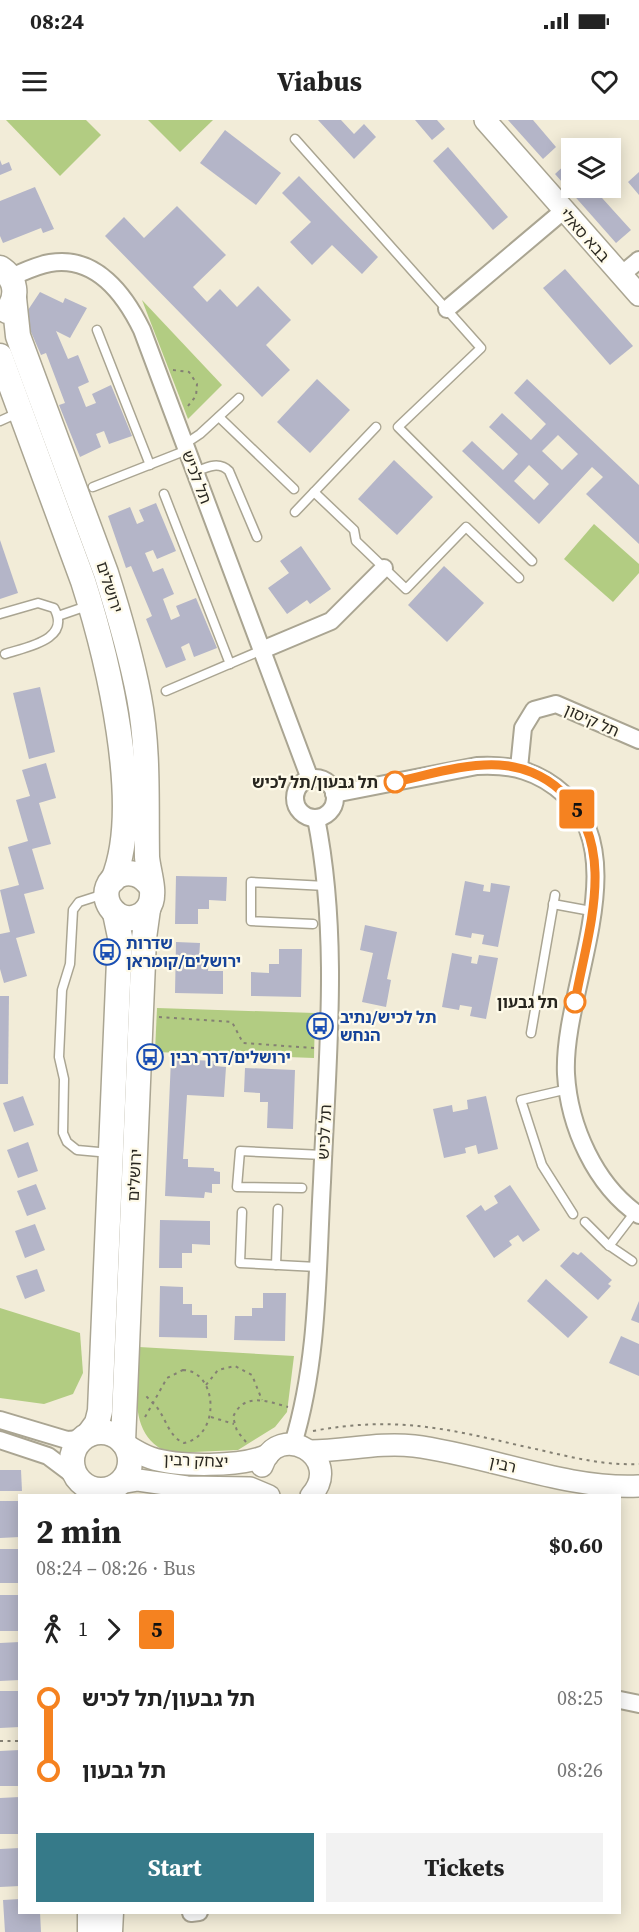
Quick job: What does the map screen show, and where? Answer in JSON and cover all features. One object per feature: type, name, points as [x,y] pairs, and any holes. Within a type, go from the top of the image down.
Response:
[{"type":"main road","name":"ירושלים","points":[[5,283],[18,336],[106,573],[129,651],[140,699],[149,898],[141,1016],[124,1444]]},
{"type":"main road","name":"ירושלים","points":[[0,356],[10,416],[91,605],[115,703],[120,750],[123,798],[122,852],[112,895],[120,937],[100,1411],[97,1423],[85,1436]]},
{"type":"main road","points":[[133,873],[147,880],[149,898],[135,918],[122,917],[112,895],[119,875],[133,873]]},
{"type":"main road","points":[[108,1432],[124,1444],[129,1454],[130,1468],[117,1488],[103,1490],[84,1486],[71,1459],[85,1436],[108,1432]]},
{"type":"main road","points":[[94,1917],[110,1932]]},
{"type":"street","name":"בבא סאלי","points":[[485,120],[562,211],[639,295]]},
{"type":"street","points":[[447,309],[562,211]]},
{"type":"street","points":[[621,275],[639,260]]},
{"type":"street","name":"תל לכיש","points":[[5,283],[51,262],[81,265],[95,271],[121,293],[132,309],[159,374],[310,779]]},
{"type":"street","points":[[262,650],[331,621],[384,568]]},
{"type":"street","name":"תל קיסון","points":[[519,768],[523,728],[534,710],[556,704],[639,740]]},
{"type":"street","points":[[334,794],[477,766],[499,765],[519,768],[538,775],[570,800],[582,817],[591,837],[596,860],[596,884],[570,1029],[566,1073],[572,1114],[586,1152],[608,1185],[637,1213]]},
{"type":"street","points":[[310,779],[325,781],[334,794],[330,811],[316,818],[302,813],[295,800],[298,788],[310,779]]},
{"type":"street","name":"תל לכיש","points":[[301,1448],[302,1411],[312,1359],[328,1048],[330,964],[327,886],[316,818]]},
{"type":"street","points":[[0,1420],[67,1440],[85,1436]]},
{"type":"street","points":[[0,1440],[48,1456],[84,1486]]},
{"type":"street","name":"יצחק רבין","points":[[124,1444],[152,1458],[169,1462],[231,1462],[264,1456],[279,1446],[301,1448]]},
{"type":"street","points":[[301,1448],[367,1445]]},
{"type":"street","points":[[312,1494],[320,1476],[342,1458],[367,1445]]},
{"type":"street","name":"רבין","points":[[367,1445],[414,1446],[578,1480],[639,1486]]},
{"type":"street","points":[[301,1448],[318,1462],[320,1476]]},
{"type":"street","points":[[264,1456],[261,1476],[269,1494]]},
{"type":"street","name":"יצחק רבין","points":[[117,1488],[138,1480],[187,1488],[250,1488],[265,1494]]},
{"type":"street","points":[[621,1700],[639,1704]]},
{"type":"lane","points":[[295,139],[481,348],[398,427],[532,561]]},
{"type":"lane","points":[[97,330],[150,465]]},
{"type":"lane","points":[[93,487],[150,465],[186,447],[239,398]]},
{"type":"lane","points":[[219,417],[294,489]]},
{"type":"lane","points":[[296,512],[376,427]]},
{"type":"lane","points":[[195,472],[217,465],[225,466],[230,471],[257,537]]},
{"type":"lane","points":[[314,492],[354,530],[357,541],[406,589],[466,527],[519,578]]},
{"type":"lane","points":[[164,494],[230,664]]},
{"type":"lane","points":[[0,614],[42,603],[51,606],[58,616],[58,627],[50,638],[5,654]]},
{"type":"lane","points":[[58,616],[91,605]]},
{"type":"lane","points":[[165,691],[262,650]]},
{"type":"lane","points":[[313,924],[251,921],[251,882],[327,886]]},
{"type":"lane","points":[[111,1153],[77,1150],[67,1142],[63,1133],[64,1079],[59,1057],[62,990],[70,964],[73,910],[80,902],[112,895]]},
{"type":"lane","points":[[531,1033],[554,899],[591,911]]},
{"type":"lane","points":[[568,1089],[521,1100],[542,1165],[573,1214]]},
{"type":"lane","points":[[303,1188],[237,1186],[240,1151],[323,1155]]},
{"type":"lane","points":[[276,1265],[278,1209]]},
{"type":"lane","points":[[242,1212],[240,1263],[317,1267]]},
{"type":"lane","points":[[609,1246],[637,1213]]},
{"type":"lane","points":[[585,1222],[609,1246],[633,1261]]},
{"type":"path","points":[[159,374],[181,369],[194,377],[197,384],[198,390],[193,402],[173,414]]},
{"type":"path","points":[[141,1016],[232,1022],[243,1043],[328,1048]]},
{"type":"path","points":[[206,1385],[218,1370],[225,1366],[235,1366],[252,1376],[262,1400]]},
{"type":"path","points":[[188,1370],[194,1373],[206,1385],[210,1416],[204,1431],[195,1440],[184,1443],[172,1434],[164,1415],[153,1403],[167,1378],[178,1371],[188,1370]]},
{"type":"path","points":[[264,1456],[241,1437],[234,1424],[233,1417],[241,1404],[262,1400],[302,1411]]},
{"type":"path","points":[[210,1416],[234,1424]]},
{"type":"path","points":[[0,1741],[18,1741]]},
{"type":"green space","points":[[6,120],[86,120],[101,135],[60,176]]},
{"type":"green space","points":[[148,120],[213,120],[180,152]]},
{"type":"green space","points":[[142,300],[222,385],[188,419]]},
{"type":"green space","points":[[594,524],[639,564],[639,573],[613,602],[564,559]]},
{"type":"green space","points":[[157,1008],[315,1013],[314,1058],[155,1052]]},
{"type":"green space","points":[[0,1308],[80,1333],[83,1373],[73,1394],[44,1404],[0,1398]]},
{"type":"green space","points":[[139,1347],[294,1356],[287,1412],[275,1427],[238,1450],[172,1453],[157,1446],[147,1436],[141,1424],[136,1393]]},
{"type":"building","points":[[318,120],[341,120],[354,134],[364,124],[376,137],[354,159]]},
{"type":"building","points":[[415,120],[437,120],[445,129],[432,140]]},
{"type":"building","points":[[508,120],[533,120],[556,147],[543,159]]},
{"type":"building","points":[[225,130],[281,173],[256,205],[200,163]]},
{"type":"building","points":[[448,147],[508,217],[493,230],[433,161]]},
{"type":"building","points":[[0,160],[2,165],[9,162],[12,170],[0,175]]},
{"type":"building","points":[[561,168],[561,181],[555,174]]},
{"type":"building","points":[[639,172],[639,195],[628,182]]},
{"type":"building","points":[[299,176],[378,257],[362,274],[332,245],[312,265],[290,242],[311,222],[282,193]]},
{"type":"building","points":[[35,187],[54,229],[43,233],[41,228],[3,243],[0,236],[0,201]]},
{"type":"building","points":[[576,198],[602,198],[631,230],[616,243]]},
{"type":"building","points":[[177,206],[226,255],[193,287],[207,302],[220,289],[237,307],[258,286],[291,320],[266,345],[290,370],[262,397],[105,236],[124,217],[144,238]]},
{"type":"building","points":[[565,269],[633,346],[610,365],[543,288]]},
{"type":"building","points":[[40,292],[63,303],[65,298],[87,308],[70,338],[56,331],[68,359],[78,355],[89,382],[78,387],[86,407],[96,403],[92,394],[111,385],[132,436],[109,444],[104,431],[96,434],[101,447],[80,457],[59,405],[65,403],[46,353],[41,355],[24,316]]},
{"type":"building","points":[[317,379],[350,410],[310,453],[277,422]]},
{"type":"building","points":[[527,379],[639,485],[639,544],[586,494],[603,477],[592,467],[539,524],[462,451],[472,441],[503,470],[518,454],[489,427],[502,413],[531,440],[546,424],[514,393]],"holes":[[[558,435],[578,454],[562,470],[542,451]],[[529,465],[549,484],[534,500],[514,481]]]},
{"type":"building","points":[[394,460],[433,497],[397,535],[358,499]]},
{"type":"building","points":[[156,503],[176,551],[157,559],[153,550],[145,553],[153,572],[163,568],[174,594],[163,599],[171,620],[180,616],[176,606],[196,598],[217,648],[194,657],[189,643],[181,647],[186,660],[166,668],[146,619],[152,616],[131,566],[126,568],[108,516],[130,507],[137,524],[144,521],[139,510]]},
{"type":"building","points":[[0,540],[18,593],[0,599]]},
{"type":"building","points":[[301,546],[331,589],[310,604],[307,600],[287,614],[268,588],[289,573],[280,561]]},
{"type":"building","points":[[444,566],[484,603],[447,642],[408,605]]},
{"type":"building","points":[[40,687],[55,752],[29,759],[13,693]]},
{"type":"building","points":[[46,763],[56,798],[39,803],[51,844],[32,849],[44,889],[24,894],[35,933],[16,938],[27,976],[4,983],[0,969],[0,934],[10,932],[0,890],[19,885],[8,847],[28,841],[16,800],[30,796],[22,770]]},
{"type":"building","points":[[176,876],[227,877],[226,901],[209,900],[209,909],[198,909],[198,924],[175,924]]},
{"type":"building","points":[[465,881],[484,885],[483,891],[490,892],[491,883],[510,886],[498,947],[482,944],[484,935],[472,933],[471,938],[455,935]]},
{"type":"building","points":[[365,925],[397,932],[387,979],[391,980],[386,1007],[362,1002],[373,953],[360,950]]},
{"type":"building","points":[[176,942],[200,943],[199,960],[209,960],[208,971],[223,971],[223,994],[175,993]]},
{"type":"building","points":[[279,949],[302,949],[301,997],[251,996],[251,972],[269,973],[269,964],[279,964]]},
{"type":"building","points":[[452,953],[472,957],[471,963],[477,964],[479,955],[498,958],[486,1019],[470,1016],[472,1007],[460,1005],[459,1010],[442,1007]]},
{"type":"building","points":[[0,996],[9,996],[8,1084],[0,1084]]},
{"type":"building","points":[[171,1059],[215,1061],[215,1066],[226,1067],[224,1097],[187,1095],[183,1159],[188,1159],[188,1167],[214,1168],[214,1171],[220,1172],[220,1184],[212,1184],[212,1193],[205,1192],[204,1198],[165,1196]]},
{"type":"building","points":[[245,1068],[295,1070],[293,1129],[267,1128],[268,1102],[260,1102],[260,1093],[244,1092]]},
{"type":"building","points":[[23,1096],[34,1125],[14,1132],[3,1103]]},
{"type":"building","points":[[486,1096],[498,1149],[478,1154],[476,1145],[465,1148],[466,1153],[444,1158],[433,1109],[452,1105],[453,1112],[468,1109],[467,1100]]},
{"type":"building","points":[[28,1142],[38,1171],[18,1178],[7,1150]]},
{"type":"building","points":[[36,1184],[46,1209],[27,1216],[17,1191]]},
{"type":"building","points":[[510,1185],[540,1230],[523,1242],[518,1235],[509,1241],[512,1245],[494,1258],[466,1216],[481,1205],[485,1211],[498,1203],[494,1196]]},
{"type":"building","points":[[160,1220],[210,1221],[210,1245],[192,1244],[192,1253],[182,1253],[182,1268],[159,1268]]},
{"type":"building","points":[[35,1224],[45,1250],[25,1258],[15,1231]]},
{"type":"building","points":[[573,1252],[578,1255],[581,1252],[612,1280],[608,1284],[611,1286],[598,1300],[560,1266]]},
{"type":"building","points":[[37,1269],[45,1291],[25,1299],[16,1276]]},
{"type":"building","points":[[546,1279],[588,1317],[568,1338],[527,1301]]},
{"type":"building","points":[[160,1286],[183,1287],[183,1304],[192,1304],[192,1315],[207,1315],[207,1338],[159,1337]]},
{"type":"building","points":[[263,1293],[286,1293],[285,1341],[234,1340],[235,1316],[252,1316],[252,1308],[263,1308]]},
{"type":"building","points":[[639,1301],[639,1323],[631,1320]]},
{"type":"building","points":[[621,1336],[639,1344],[639,1376],[609,1363]]},
{"type":"building","points":[[0,1470],[21,1470],[22,1491],[0,1491]]},
{"type":"building","points":[[0,1501],[18,1501],[18,1537],[0,1538]]},
{"type":"building","points":[[0,1549],[18,1549],[18,1583],[0,1583]]},
{"type":"building","points":[[0,1595],[18,1595],[18,1631],[0,1631]]},
{"type":"building","points":[[18,1642],[18,1680],[0,1681],[0,1643]]},
{"type":"building","points":[[0,1691],[18,1691],[18,1727],[0,1728]]},
{"type":"building","points":[[18,1750],[18,1786],[0,1786],[0,1751]]},
{"type":"building","points":[[18,1797],[18,1834],[0,1834],[0,1798]]},
{"type":"building","points":[[18,1848],[18,1886],[0,1887],[0,1849]]},
{"type":"building","points":[[18,1899],[18,1914],[40,1914],[41,1932],[5,1932],[3,1900]]},
{"type":"bus line","name":"5","points":[[395,782],[477,766],[499,765],[519,768],[538,775],[570,800],[582,817],[591,837],[596,860],[596,884],[575,1002]]},
{"type":"place","name":"תל גבעון/תל לכיש","points":[[395,782]]},
{"type":"place","name":"שדרות ירושלים/קומראן","points":[[107,952]]},
{"type":"place","name":"תל גבעון","points":[[575,1002]]},
{"type":"place","name":"תל לכיש/נתיב הנחש","points":[[320,1026]]},
{"type":"place","name":"ירושלים/דרך רבין","points":[[150,1057]]}]
